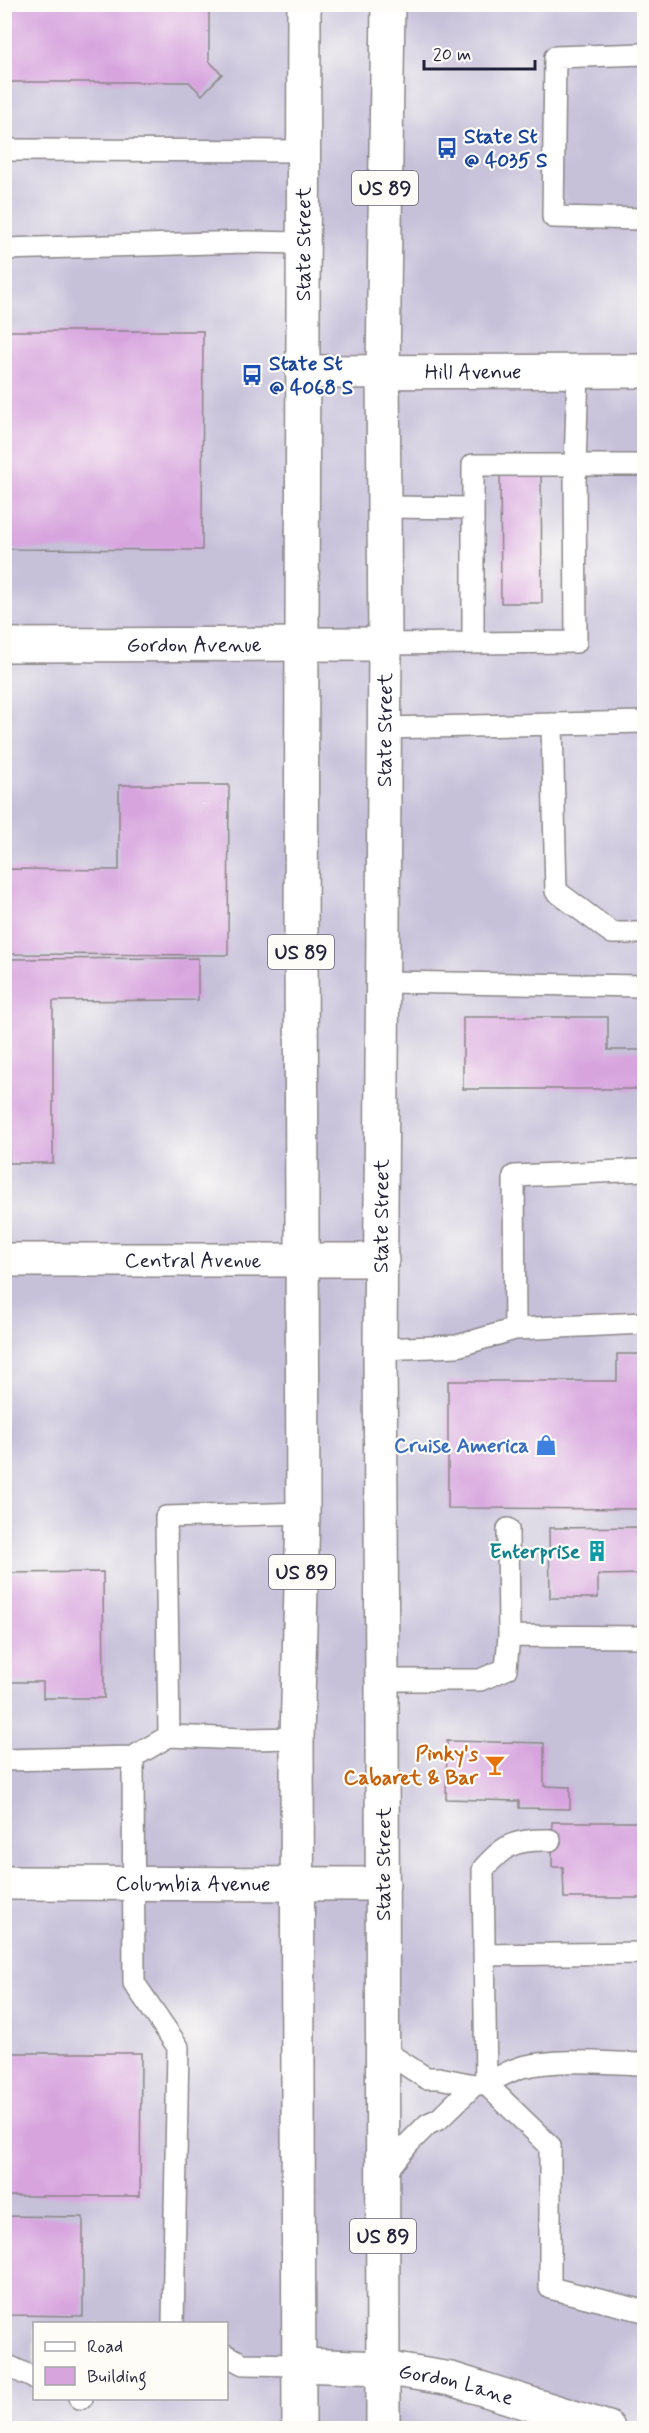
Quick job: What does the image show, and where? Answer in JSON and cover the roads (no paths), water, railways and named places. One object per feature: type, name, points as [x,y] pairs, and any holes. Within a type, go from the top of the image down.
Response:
[{"type":"main road","name":"State Street","points":[[299,2428],[297,1738],[303,1513],[304,4]]},
{"type":"main road","name":"State Street","points":[[383,2428],[380,1349],[385,644],[383,372],[388,4]]},
{"type":"main road","name":"Hill Avenue","points":[[302,372],[645,371]]},
{"type":"main road","name":"Gordon Avenue","points":[[4,645],[385,644]]},
{"type":"main road","name":"Central Avenue","points":[[4,1260],[382,1260]]},
{"type":"main road","name":"Columbia Avenue","points":[[4,1883],[383,1884]]},
{"type":"main road","name":"Gordon Lane","points":[[299,2365],[383,2368],[450,2379],[608,2428]]},
{"type":"lane","points":[[645,54],[555,57],[553,206],[553,217],[645,219]]},
{"type":"lane","points":[[4,150],[303,151]]},
{"type":"lane","points":[[4,249],[247,242],[303,243]]},
{"type":"lane","points":[[385,644],[576,642],[575,465],[578,372]]},
{"type":"lane","points":[[472,643],[473,465],[645,465]]},
{"type":"lane","points":[[385,507],[472,508]]},
{"type":"lane","points":[[384,728],[645,722]]},
{"type":"lane","points":[[552,724],[556,891],[612,933],[645,933]]},
{"type":"lane","points":[[383,982],[645,986]]},
{"type":"lane","points":[[515,1329],[514,1176],[645,1170]]},
{"type":"lane","points":[[380,1349],[457,1346],[515,1329],[645,1323]]},
{"type":"lane","points":[[169,1736],[166,1517],[303,1513]]},
{"type":"lane","points":[[382,1680],[480,1680],[506,1669],[509,1636],[508,1529]]},
{"type":"lane","points":[[509,1636],[645,1637]]},
{"type":"lane","points":[[4,1760],[133,1757],[169,1736],[243,1739],[297,1738]]},
{"type":"lane","points":[[133,1757],[134,1983],[178,2047],[173,2322]]},
{"type":"lane","points":[[480,2084],[484,1955],[483,1869],[500,1850],[527,1839],[550,1840]]},
{"type":"lane","points":[[484,1955],[645,1953]]},
{"type":"lane","points":[[383,2050],[426,2078],[480,2084],[550,2146],[550,2288],[645,2311]]},
{"type":"lane","points":[[383,2175],[428,2124],[439,2119],[480,2084],[522,2068],[561,2063],[645,2064]]},
{"type":"lane","points":[[4,2364],[33,2378]]},
{"type":"lane","points":[[232,2365],[299,2365]]},
{"type":"place","name":"State St @ 4035 S","points":[[447,148]]},
{"type":"place","name":"State St @ 4068 S","points":[[252,375]]},
{"type":"place","name":"Cruise America","points":[[546,1445]]},
{"type":"place","name":"Enterprise","points":[[597,1551]]},
{"type":"place","name":"Pinky's Cabaret & Bar","points":[[495,1765]]}]
